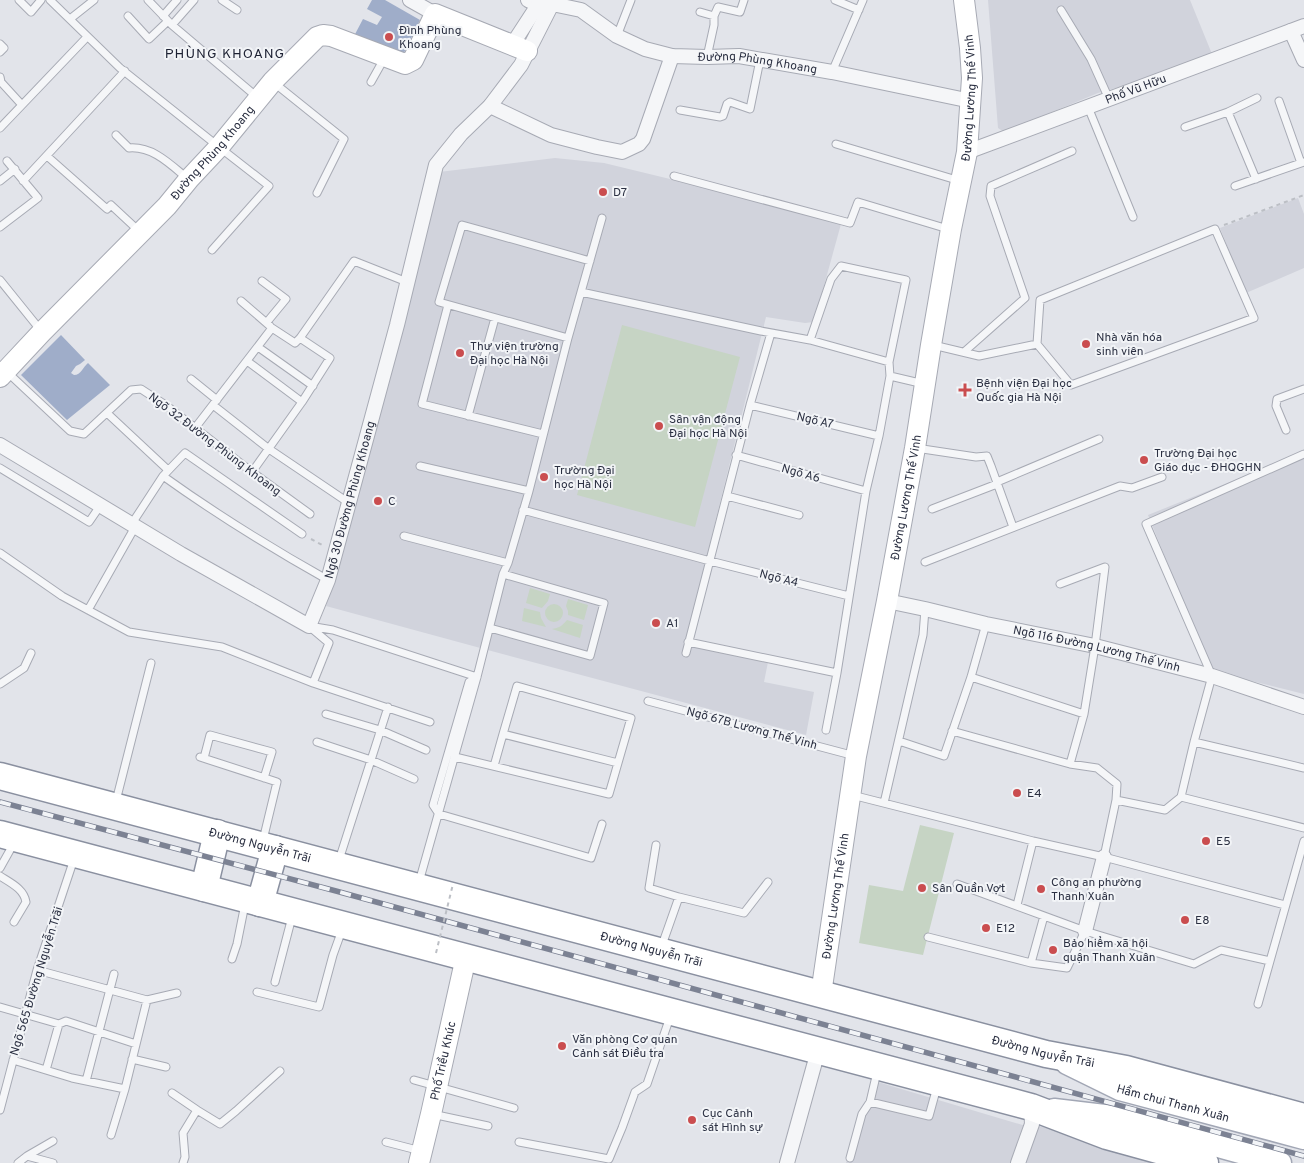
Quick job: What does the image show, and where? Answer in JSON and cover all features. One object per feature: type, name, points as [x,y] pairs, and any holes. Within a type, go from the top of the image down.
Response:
[{"type":"highway","name":"Đường Nguyễn Trãi","points":[[0,776],[1046,1054],[1126,1070],[1304,1117]]},
{"type":"highway","points":[[207,891],[216,833]]},
{"type":"highway","points":[[9,836],[207,891],[253,901],[1031,1107],[1107,1136],[1205,1163]]},
{"type":"highway","points":[[253,901],[268,847]]},
{"type":"main road","name":"Hầm chui Thanh Xuân","points":[[1046,1054],[1120,1089],[1304,1138]]},
{"type":"main road","points":[[1031,1107],[1113,1117],[1280,1163]]},
{"type":"street","points":[[410,0],[435,14],[520,48]]},
{"type":"street","name":"Đường Lương Thế Vinh","points":[[820,994],[856,756],[887,601],[915,448],[924,384],[951,230],[967,152],[972,78],[964,0]]},
{"type":"street","name":"Đường Phùng Khoang","points":[[520,48],[539,2],[581,10],[617,36],[645,49],[672,56],[739,56],[832,72],[971,101]]},
{"type":"street","name":"Đường Phùng Khoang","points":[[3,374],[167,206],[219,147],[273,81],[317,37],[323,35],[331,36],[405,64],[413,60],[435,14]]},
{"type":"street","points":[[1297,29],[1304,60]]},
{"type":"street","name":"Phố Vũ Hữu","points":[[967,152],[1297,29]]},
{"type":"street","name":"Ngõ 30 Đường Phùng Khoang","points":[[309,626],[328,580],[336,553],[397,325],[436,165],[461,134],[490,106],[521,64],[520,48]]},
{"type":"street","points":[[490,106],[551,135],[622,152],[639,144],[643,139],[672,56]]},
{"type":"street","points":[[0,445],[133,526],[309,626]]},
{"type":"street","name":"Ngõ 116 Đường Lương Thế Vinh","points":[[887,601],[986,624],[1095,646],[1212,676],[1304,707]]},
{"type":"street","points":[[1085,930],[1104,857]]},
{"type":"street","name":"Phố Triều Khúc","points":[[420,1157],[466,958]]},
{"type":"street","points":[[787,1163],[818,1051]]},
{"type":"street","points":[[1018,1163],[1032,1124],[1031,1107]]},
{"type":"lane","points":[[19,0],[31,12],[41,0]]},
{"type":"lane","points":[[50,0],[125,71],[269,186],[212,250]]},
{"type":"lane","points":[[70,19],[94,0]]},
{"type":"lane","points":[[148,0],[167,21],[259,99]]},
{"type":"lane","points":[[167,21],[177,0]]},
{"type":"lane","points":[[128,16],[149,39],[167,21],[194,0]]},
{"type":"lane","points":[[222,0],[237,10]]},
{"type":"lane","points":[[617,36],[631,0]]},
{"type":"lane","points":[[707,57],[714,25],[714,16],[718,7],[740,12],[744,0]]},
{"type":"lane","points":[[835,0],[859,10]]},
{"type":"lane","points":[[832,72],[863,0]]},
{"type":"lane","points":[[1060,10],[1091,59],[1109,99]]},
{"type":"lane","points":[[700,12],[714,16]]},
{"type":"lane","points":[[0,128],[87,37]]},
{"type":"lane","points":[[0,44],[4,48],[0,52]]},
{"type":"lane","points":[[371,82],[385,57]]},
{"type":"lane","points":[[680,110],[720,117],[723,116],[727,104],[730,102],[750,109],[760,60]]},
{"type":"lane","points":[[23,181],[125,71]]},
{"type":"lane","points":[[0,77],[1,82],[22,105]]},
{"type":"lane","points":[[273,81],[344,139],[317,193]]},
{"type":"lane","points":[[1185,127],[1228,112],[1257,98]]},
{"type":"lane","points":[[1235,186],[1303,163],[1278,101]]},
{"type":"lane","points":[[1088,107],[1134,217]]},
{"type":"lane","points":[[1228,112],[1256,179]]},
{"type":"lane","points":[[116,135],[129,148],[140,148],[151,152],[189,179]]},
{"type":"lane","points":[[836,144],[961,181]]},
{"type":"lane","points":[[964,352],[1025,298],[990,196],[991,186],[1072,151]]},
{"type":"lane","points":[[47,156],[108,209],[111,205],[140,232]]},
{"type":"lane","points":[[0,226],[38,198],[7,161]]},
{"type":"lane","points":[[0,181],[14,169]]},
{"type":"lane","points":[[674,176],[850,223],[858,202],[951,230]]},
{"type":"lane","points":[[418,886],[504,574],[524,510],[568,338],[602,218]]},
{"type":"lane","points":[[568,338],[439,302],[462,225],[590,260]]},
{"type":"lane","points":[[1215,229],[1254,318],[1071,386],[1037,344],[1040,300],[1215,229]]},
{"type":"lane","points":[[241,300],[295,343],[354,262],[407,282]]},
{"type":"lane","points":[[810,340],[831,278],[841,266],[906,280],[890,362],[890,376],[879,436],[866,491],[826,730]]},
{"type":"lane","points":[[0,280],[42,332]]},
{"type":"lane","points":[[195,428],[258,347],[286,299],[262,281]]},
{"type":"lane","points":[[581,292],[810,340],[890,362]]},
{"type":"lane","points":[[448,305],[422,404],[543,434]]},
{"type":"lane","points":[[468,416],[494,318]]},
{"type":"lane","points":[[686,653],[736,455],[771,333]]},
{"type":"lane","points":[[252,472],[313,386],[330,358],[300,338]]},
{"type":"lane","points":[[931,345],[979,356],[1037,344]]},
{"type":"lane","points":[[258,347],[313,386]]},
{"type":"lane","points":[[247,361],[302,402]]},
{"type":"lane","name":"Ngõ 32 Đường Phùng Khoang","points":[[3,374],[70,431],[84,434],[131,390],[141,389],[167,406],[310,514]]},
{"type":"lane","points":[[890,376],[924,384]]},
{"type":"lane","points":[[191,379],[215,403],[269,449],[348,504]]},
{"type":"lane","points":[[1286,430],[1276,406],[1277,399],[1304,389]]},
{"type":"lane","name":"Ngõ A7","points":[[750,405],[879,436]]},
{"type":"lane","points":[[106,413],[168,470]]},
{"type":"lane","points":[[932,509],[1100,439]]},
{"type":"lane","points":[[915,448],[986,456],[1013,527]]},
{"type":"lane","points":[[88,610],[133,526],[164,476],[185,454],[302,534]]},
{"type":"lane","points":[[1116,800],[1165,810],[1181,797],[1212,676],[1146,524],[1304,454]]},
{"type":"lane","name":"Ngõ A6","points":[[736,455],[866,491]]},
{"type":"lane","points":[[420,466],[529,491]]},
{"type":"lane","points":[[0,468],[89,522],[100,506]]},
{"type":"lane","points":[[164,476],[191,496],[328,580]]},
{"type":"lane","points":[[925,562],[1120,486],[1132,488],[1162,477]]},
{"type":"lane","points":[[727,496],[799,515]]},
{"type":"lane","name":"Ngõ A4","points":[[524,510],[710,561],[848,596]]},
{"type":"lane","points":[[404,536],[508,563]]},
{"type":"lane","points":[[0,553],[62,596],[129,632],[222,647],[314,683],[430,722]]},
{"type":"lane","points":[[1060,584],[1105,567],[1084,714],[1070,764]]},
{"type":"lane","points":[[490,628],[590,656],[604,603],[504,574]]},
{"type":"lane","points":[[884,803],[923,635],[924,609]]},
{"type":"lane","points":[[899,741],[944,756],[986,624]]},
{"type":"lane","points":[[309,626],[329,643],[314,683]]},
{"type":"lane","points":[[309,626],[333,630],[477,677]]},
{"type":"lane","points":[[688,642],[837,673]]},
{"type":"lane","points":[[0,684],[24,668],[31,653]]},
{"type":"lane","points":[[115,806],[151,663]]},
{"type":"lane","points":[[477,677],[470,682],[433,805],[439,814],[591,858],[602,824]]},
{"type":"lane","points":[[970,677],[1084,714]]},
{"type":"lane","points":[[455,757],[608,794],[631,718],[517,686],[494,766]]},
{"type":"lane","name":"Ngõ 67B Lương Thế Vinh","points":[[648,701],[856,756]]},
{"type":"lane","points":[[337,865],[388,707]]},
{"type":"lane","points":[[326,714],[380,730],[426,750]]},
{"type":"lane","points":[[952,731],[1070,764],[1097,768],[1117,784],[1116,800],[1104,857]]},
{"type":"lane","points":[[503,734],[618,763]]},
{"type":"lane","points":[[264,778],[272,752],[210,735],[202,757],[264,778],[277,782],[268,847]]},
{"type":"lane","points":[[317,742],[371,760],[414,779]]},
{"type":"lane","points":[[1194,742],[1304,768]]},
{"type":"lane","points":[[850,794],[1033,841],[1104,857],[1285,905]]},
{"type":"lane","points":[[1181,797],[1304,828]]},
{"type":"lane","points":[[0,868],[9,836]]},
{"type":"lane","points":[[1017,906],[1033,841]]},
{"type":"lane","points":[[1258,1004],[1304,841]]},
{"type":"lane","points":[[656,845],[649,888],[744,913],[768,882]]},
{"type":"lane","name":"Ngõ 565 Đường Nguyễn Trãi","points":[[0,1110],[38,970],[76,854]]},
{"type":"lane","points":[[0,876],[25,895],[26,902],[14,922]]},
{"type":"lane","points":[[957,884],[1085,930],[1194,964],[1221,950],[1270,961]]},
{"type":"lane","points":[[660,951],[679,897]]},
{"type":"lane","points":[[232,959],[253,901]]},
{"type":"lane","points":[[275,982],[293,912]]},
{"type":"lane","points":[[1031,963],[1044,916]]},
{"type":"lane","points":[[257,992],[319,1007],[333,955],[344,925]]},
{"type":"lane","points":[[928,936],[1031,963],[1067,968],[1085,930]]},
{"type":"lane","points":[[38,970],[146,1000],[177,993]]},
{"type":"lane","points":[[86,1081],[114,974]]},
{"type":"lane","points":[[111,1135],[125,1089],[146,1000]]},
{"type":"lane","points":[[0,1007],[59,1024],[66,1021],[136,1044]]},
{"type":"lane","points":[[518,1142],[609,1159],[634,1092],[647,1084],[671,1012]]},
{"type":"lane","points":[[46,1070],[59,1024]]},
{"type":"lane","points":[[132,1059],[166,1067]]},
{"type":"lane","points":[[13,1060],[72,1078],[125,1089]]},
{"type":"lane","points":[[850,1158],[862,1114],[870,1102],[879,1067]]},
{"type":"lane","points":[[172,1092],[220,1124],[280,1071]]},
{"type":"lane","points":[[414,1080],[514,1108]]},
{"type":"lane","points":[[870,1102],[928,1116],[938,1083]]},
{"type":"lane","points":[[183,1163],[186,1156],[183,1134],[197,1110]]},
{"type":"lane","points":[[431,1114],[488,1126]]},
{"type":"lane","points":[[18,1163],[53,1141]]},
{"type":"lane","points":[[386,1142],[420,1157]]},
{"type":"lane","points":[[27,1156],[53,1163]]},
{"type":"path","points":[[1215,229],[1304,195]]},
{"type":"path","points":[[302,534],[336,553]]},
{"type":"path","points":[[436,953],[454,884]]},
{"type":"shaded area","points":[[988,0],[1190,0],[1212,54],[1205,63],[1098,93],[1004,132],[998,128]]},
{"type":"shaded area","name":"Trường Đại học Hà Nội","points":[[555,158],[604,163],[736,195],[841,224],[814,322],[805,323],[766,317],[685,644],[768,662],[764,682],[814,692],[806,735],[326,606],[439,172]]},
{"type":"shaded area","points":[[1298,198],[1304,214],[1304,268],[1246,293],[1220,228]]},
{"type":"shaded area","points":[[1304,452],[1304,694],[1211,671],[1148,515]]},
{"type":"shaded area","points":[[871,1080],[1026,1126],[1011,1163],[846,1163],[853,1136],[857,1137]]},
{"type":"shaded area","points":[[1035,1125],[1174,1163],[1021,1163]]},
{"type":"green space","name":"Sân vận động Đại học Hà Nội","points":[[622,325],[740,357],[695,527],[577,495]]},
{"type":"green space","points":[[530,588],[550,594],[548,601],[542,608],[526,603]]},
{"type":"green space","points":[[568,599],[588,605],[584,620],[568,615],[566,606]]},
{"type":"green space","points":[[550,604],[558,604],[563,609],[561,620],[550,622],[545,617],[545,609]]},
{"type":"green space","points":[[524,608],[540,612],[546,627],[522,621]]},
{"type":"green space","points":[[567,620],[583,625],[580,638],[552,629],[564,624]]},
{"type":"green space","name":"Sân Quần Vợt","points":[[920,825],[954,833],[923,955],[859,943],[869,885],[903,891]]},
{"type":"water","points":[[372,0],[385,0],[420,20],[401,59],[353,38],[363,19],[377,25],[382,17],[367,9]]},
{"type":"water","points":[[61,335],[85,360],[76,366],[71,373],[74,375],[78,374],[88,363],[110,385],[67,420],[21,375]]},
{"type":"railway","points":[[0,802],[336,891],[1304,1156]]},
{"type":"place","name":"Đình Phùng Khoang","points":[[389,37]]},
{"type":"place","name":"D7","points":[[603,192]]},
{"type":"place","name":"Nhà văn hóa sinh viên","points":[[1086,344]]},
{"type":"place","name":"Thư viện trường Đại học Hà Nội","points":[[460,353]]},
{"type":"place","name":"Bệnh viện Đại học Quốc gia Hà Nội","points":[[965,390]]},
{"type":"place","name":"Sân vận động Đại học Hà Nội","points":[[659,426]]},
{"type":"place","name":"Trường Đại học Giáo dục - ĐHQGHN","points":[[1144,460]]},
{"type":"place","name":"Trường Đại học Hà Nội","points":[[544,477]]},
{"type":"place","name":"C","points":[[378,501]]},
{"type":"place","name":"A1","points":[[656,623]]},
{"type":"place","name":"E4","points":[[1017,793]]},
{"type":"place","name":"E5","points":[[1206,841]]},
{"type":"place","name":"Sân Quần Vợt","points":[[922,888]]},
{"type":"place","name":"Công an phường Thanh Xuân","points":[[1041,889]]},
{"type":"place","name":"E8","points":[[1185,920]]},
{"type":"place","name":"E12","points":[[986,928]]},
{"type":"place","name":"Bảo hiểm xã hội quận Thanh Xuân","points":[[1053,950]]},
{"type":"place","name":"Văn phòng Cơ quan Cảnh sát Điều tra","points":[[562,1046]]},
{"type":"place","name":"Cục Cảnh sát Hình sự","points":[[692,1120]]},
{"type":"district","name":"PHÙNG KHOANG","points":[[225,53]]}]
